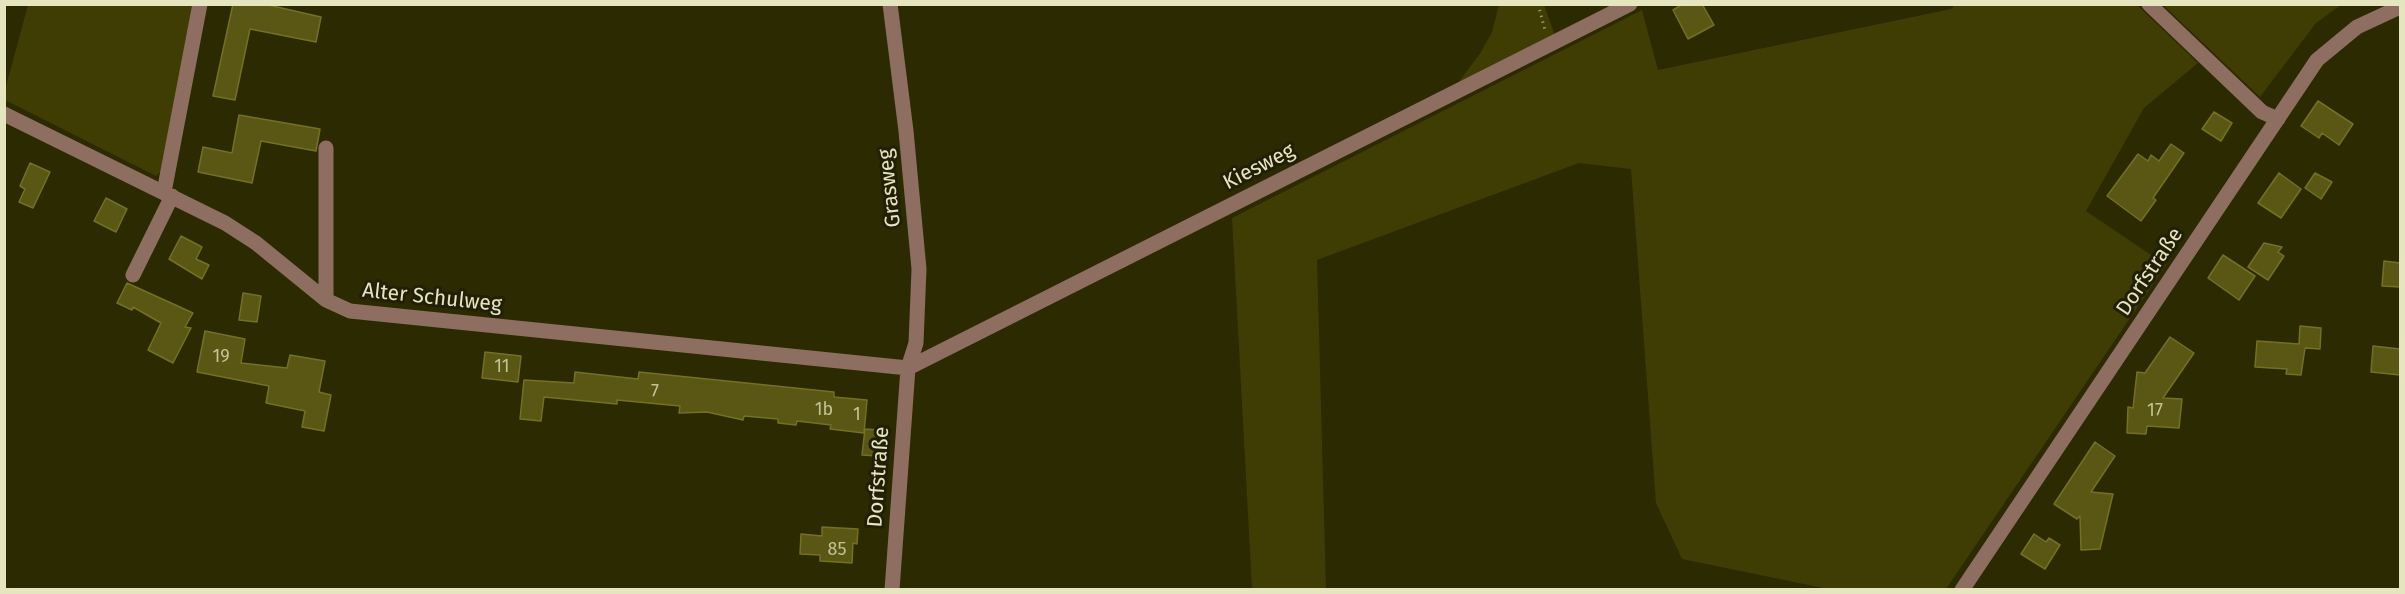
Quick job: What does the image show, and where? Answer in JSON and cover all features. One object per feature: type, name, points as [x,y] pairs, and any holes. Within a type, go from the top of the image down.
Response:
[{"type":"street","points":[[133,275],[168,194],[200,4]]},
{"type":"street","name":"Grasweg","points":[[890,4],[906,131],[919,269],[916,343],[908,368]]},
{"type":"street","name":"Kiesweg","points":[[908,368],[1630,4]]},
{"type":"street","points":[[2149,4],[2262,112],[2278,119]]},
{"type":"street","name":"Dorfstraße","points":[[1962,590],[2317,60],[2357,27],[2400,7]]},
{"type":"street","name":"Alter Schulweg","points":[[4,114],[225,223],[256,243],[326,300],[350,311],[908,368]]},
{"type":"street","points":[[326,148],[326,300]]},
{"type":"street","name":"Dorfstraße","points":[[892,590],[908,368]]},
{"type":"path","points":[[1538,4],[1549,43]]},
{"type":"shaded area","points":[[1956,4],[2137,5],[2198,63],[2144,108],[2086,211],[2166,265],[1946,589],[1828,589],[1682,559],[1656,503],[1631,169],[1579,163],[1317,260],[1326,589],[1252,589],[1232,218],[1642,10],[1658,70],[1951,9]]},
{"type":"shaded area","points":[[28,5],[195,5],[164,169],[156,176],[5,100],[5,90]]},
{"type":"shaded area","points":[[1499,5],[1544,5],[1555,35],[1458,83],[1481,52],[1492,32]]},
{"type":"shaded area","points":[[2163,5],[2341,5],[2316,23],[2260,97]]},
{"type":"building","points":[[233,4],[264,4],[321,17],[316,42],[250,29],[235,100],[213,96]]},
{"type":"building","points":[[1683,4],[1702,4],[1714,25],[1688,39],[1673,10]]},
{"type":"building","points":[[2318,101],[2353,124],[2339,145],[2322,133],[2319,138],[2301,126]]},
{"type":"building","points":[[2214,112],[2232,123],[2221,141],[2202,129]]},
{"type":"building","points":[[239,115],[320,129],[316,151],[261,141],[252,183],[198,172],[203,147],[232,153]]},
{"type":"building","points":[[2171,144],[2184,153],[2153,198],[2156,200],[2141,221],[2107,196],[2138,154],[2148,161],[2151,155],[2159,161]]},
{"type":"building","points":[[30,163],[50,172],[33,208],[19,202],[25,189],[20,186]]},
{"type":"building","points":[[2279,173],[2301,189],[2281,218],[2258,203]]},
{"type":"building","points":[[2315,173],[2332,182],[2321,199],[2305,188]]},
{"type":"building","points":[[106,198],[127,209],[116,232],[94,221]]},
{"type":"building","points":[[181,236],[202,247],[196,259],[209,265],[202,279],[169,259]]},
{"type":"building","points":[[2264,243],[2282,247],[2278,252],[2284,256],[2268,280],[2248,267]]},
{"type":"building","points":[[2223,255],[2255,276],[2239,300],[2208,278]]},
{"type":"building","points":[[2384,261],[2400,263],[2400,287],[2382,286]]},
{"type":"building","points":[[127,283],[193,313],[185,327],[191,328],[173,363],[148,350],[161,323],[133,307],[132,310],[117,303]]},
{"type":"building","points":[[243,293],[261,296],[257,322],[239,320]]},
{"type":"building","points":[[2300,326],[2321,328],[2320,349],[2305,348],[2301,375],[2286,374],[2287,369],[2255,367],[2257,341],[2299,344]]},
{"type":"building","points":[[205,331],[245,339],[241,363],[287,368],[290,355],[325,361],[319,392],[331,395],[324,431],[302,427],[305,411],[266,403],[269,386],[197,372]]},
{"type":"building","points":[[2170,337],[2194,353],[2163,398],[2182,399],[2179,428],[2147,426],[2146,434],[2127,433],[2128,407],[2133,408],[2137,372],[2145,373]]},
{"type":"building","points":[[2373,346],[2400,349],[2400,375],[2371,372]]},
{"type":"building","points":[[485,352],[521,356],[518,382],[482,378]]},
{"type":"building","points":[[575,372],[638,379],[639,372],[834,392],[834,397],[867,400],[864,433],[830,429],[831,425],[797,421],[796,425],[778,423],[778,419],[744,416],[743,420],[707,412],[679,413],[680,406],[617,400],[617,404],[544,397],[541,421],[520,419],[524,380],[574,383]]},
{"type":"building","points":[[865,429],[880,430],[877,456],[862,455]]},
{"type":"building","points":[[2095,442],[2115,456],[2091,492],[2113,494],[2100,549],[2081,550],[2080,516],[2077,519],[2054,504]]},
{"type":"building","points":[[822,527],[858,529],[857,544],[853,543],[852,563],[820,561],[820,555],[800,554],[801,534],[822,536]]},
{"type":"building","points":[[2034,534],[2046,542],[2049,538],[2060,545],[2045,569],[2021,554]]}]
